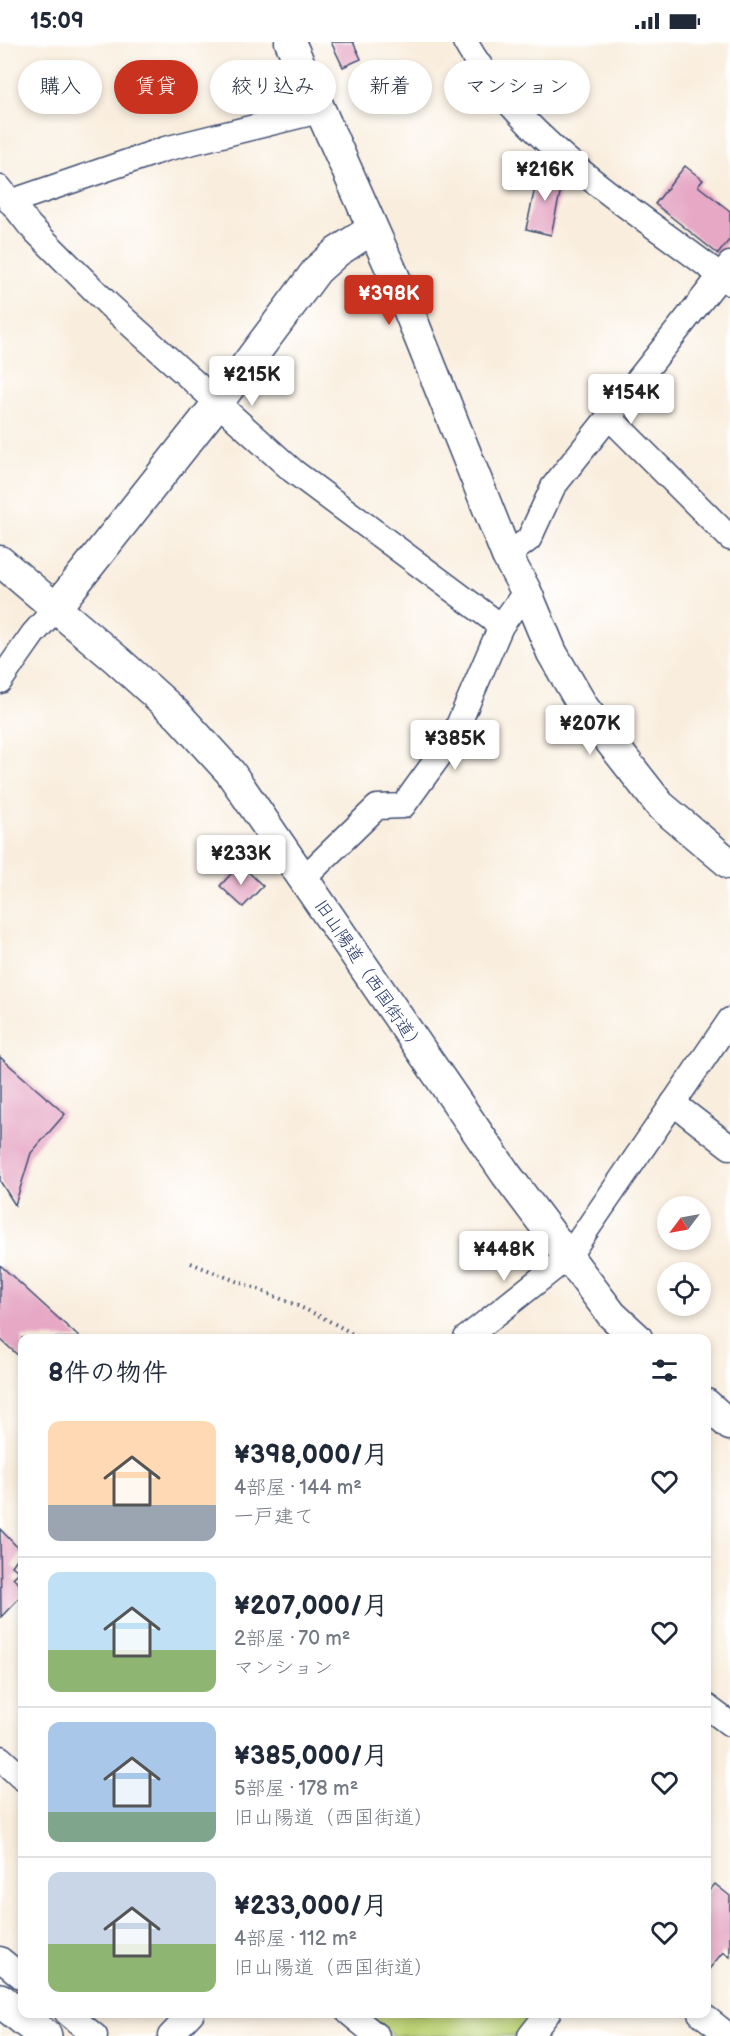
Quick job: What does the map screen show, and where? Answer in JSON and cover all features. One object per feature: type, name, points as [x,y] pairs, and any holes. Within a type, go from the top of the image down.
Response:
[{"type":"highway","points":[[0,2000],[18,2014]]},
{"type":"highway","points":[[22,2018],[45,2036]]},
{"type":"street","points":[[290,42],[298,60]]},
{"type":"street","points":[[465,42],[502,96],[530,127],[570,161],[727,274],[554,487],[529,539],[507,556]]},
{"type":"street","points":[[307,114],[165,149],[5,195],[37,233],[109,305],[293,471],[501,626]]},
{"type":"street","points":[[320,114],[402,294],[507,556],[526,591],[552,653],[584,708],[660,805],[730,864]]},
{"type":"street","points":[[0,681],[33,634],[217,404],[317,270],[337,252],[372,229]]},
{"type":"street","points":[[610,418],[730,538]]},
{"type":"street","name":"旧山陽道（西国街道）","points":[[0,561],[117,660],[185,723],[230,772],[499,1165],[612,1315],[633,1334]]},
{"type":"street","points":[[303,879],[377,807],[403,806],[453,737],[501,626],[526,591]]},
{"type":"street","points":[[471,1334],[568,1257],[730,1020]]},
{"type":"street","points":[[673,1103],[730,1147]]},
{"type":"street","points":[[711,1408],[730,1425]]},
{"type":"street","points":[[711,1710],[730,1724]]},
{"type":"street","points":[[0,1758],[18,1774]]},
{"type":"street","points":[[0,1959],[18,1974]]},
{"type":"street","points":[[73,2018],[95,2036]]},
{"type":"street","points":[[170,2036],[187,2018]]},
{"type":"street","points":[[355,2018],[377,2036]]},
{"type":"street","points":[[530,2036],[544,2018]]},
{"type":"street","points":[[706,2018],[729,2036]]},
{"type":"path","points":[[191,1263],[258,1292],[316,1312],[352,1334]]},
{"type":"green space","points":[[372,2018],[530,2018],[516,2036],[394,2036]]},
{"type":"building","points":[[331,42],[353,42],[361,59],[348,60],[348,65],[343,67]]},
{"type":"building","points":[[540,165],[557,169],[555,182],[562,184],[551,235],[526,229]]},
{"type":"building","points":[[685,166],[703,180],[698,186],[730,211],[730,239],[718,254],[655,204]]},
{"type":"building","points":[[240,864],[263,886],[243,907],[220,886]]},
{"type":"building","points":[[0,1057],[65,1114],[31,1153],[15,1205],[0,1181]]},
{"type":"building","points":[[0,1265],[76,1334],[18,1334],[18,1355],[0,1339]]},
{"type":"building","points":[[0,1529],[18,1548],[18,1558],[12,1566],[18,1571],[13,1578],[18,1583],[18,1599],[1,1617]]},
{"type":"building","points":[[715,1884],[730,1896],[730,1957],[723,1952],[711,1967],[711,1889]]}]
